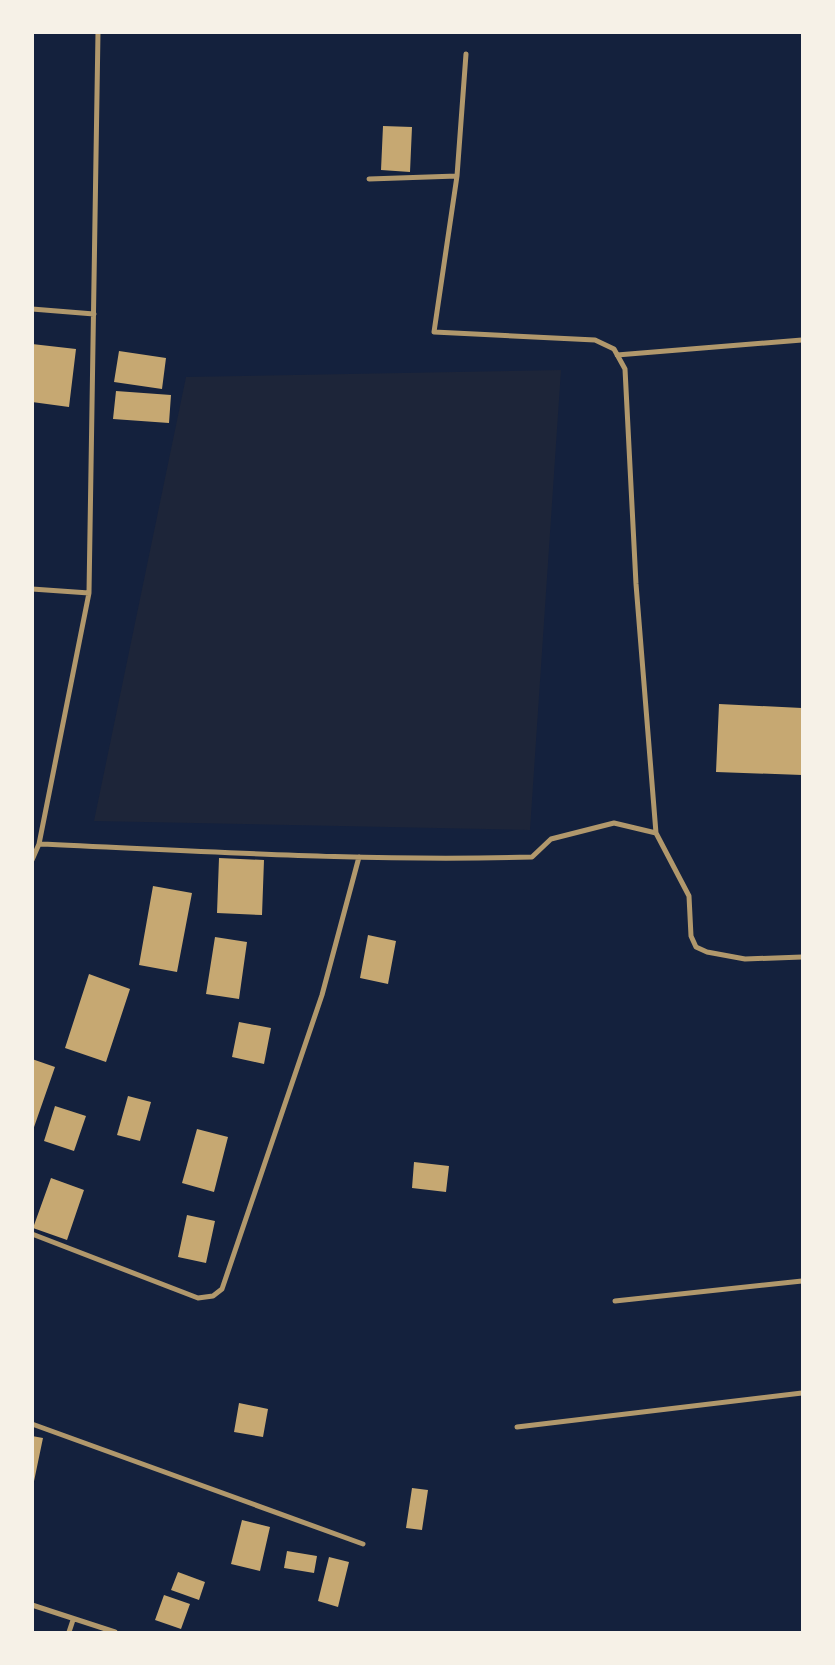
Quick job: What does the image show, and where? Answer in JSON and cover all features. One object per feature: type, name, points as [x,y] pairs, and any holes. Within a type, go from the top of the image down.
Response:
[{"type":"street","points":[[32,860],[39,844],[89,593],[98,32]]},
{"type":"street","points":[[466,54],[457,176],[434,332],[595,340],[614,349],[625,369],[636,584],[656,833],[689,896],[691,936],[696,947],[707,952],[745,959],[802,957]]},
{"type":"street","points":[[369,180],[457,176]]},
{"type":"street","points":[[32,309],[94,314]]},
{"type":"street","points":[[617,355],[802,340]]},
{"type":"street","points":[[32,589],[89,593]]},
{"type":"street","points":[[39,844],[455,859],[532,857],[551,839],[614,823],[656,833]]},
{"type":"street","points":[[32,1234],[198,1298],[213,1296],[222,1289],[322,995],[359,857]]},
{"type":"street","points":[[615,1301],[802,1281]]},
{"type":"street","points":[[517,1426],[802,1393]]},
{"type":"street","points":[[32,1424],[363,1544]]},
{"type":"street","points":[[32,1605],[73,1620],[115,1632]]},
{"type":"street","points":[[69,1632],[73,1620]]},
{"type":"shaded area","points":[[561,370],[530,830],[94,821],[186,377]]},
{"type":"building","points":[[383,126],[412,127],[410,172],[381,170]]},
{"type":"building","points":[[32,344],[76,349],[69,407],[32,402]]},
{"type":"building","points":[[119,351],[166,358],[162,389],[114,382]]},
{"type":"building","points":[[116,391],[171,395],[169,423],[113,419]]},
{"type":"building","points":[[719,704],[802,708],[802,775],[716,772]]},
{"type":"building","points":[[219,858],[264,860],[262,915],[217,913]]},
{"type":"building","points":[[153,886],[192,893],[177,972],[139,965]]},
{"type":"building","points":[[368,935],[396,941],[388,984],[360,978]]},
{"type":"building","points":[[215,937],[247,942],[239,999],[206,994]]},
{"type":"building","points":[[89,974],[130,989],[106,1062],[65,1048]]},
{"type":"building","points":[[239,1022],[271,1028],[264,1064],[232,1057]]},
{"type":"building","points":[[32,1059],[55,1067],[33,1130],[32,1130]]},
{"type":"building","points":[[128,1096],[151,1102],[140,1141],[117,1135]]},
{"type":"building","points":[[55,1106],[86,1116],[74,1151],[44,1141]]},
{"type":"building","points":[[197,1129],[228,1137],[214,1192],[182,1183]]},
{"type":"building","points":[[414,1162],[449,1166],[446,1192],[412,1188]]},
{"type":"building","points":[[51,1178],[84,1190],[67,1240],[33,1228]]},
{"type":"building","points":[[187,1215],[215,1221],[206,1263],[178,1257]]},
{"type":"building","points":[[239,1403],[268,1409],[263,1437],[234,1432]]},
{"type":"building","points":[[32,1436],[43,1438],[33,1486],[32,1486]]},
{"type":"building","points":[[412,1488],[428,1490],[422,1530],[406,1528]]},
{"type":"building","points":[[242,1520],[270,1527],[260,1571],[231,1564]]},
{"type":"building","points":[[287,1551],[317,1556],[314,1573],[284,1568]]},
{"type":"building","points":[[329,1557],[349,1562],[338,1607],[318,1601]]},
{"type":"building","points":[[178,1572],[205,1582],[199,1600],[171,1590]]},
{"type":"building","points":[[164,1595],[190,1604],[181,1629],[155,1620]]}]
